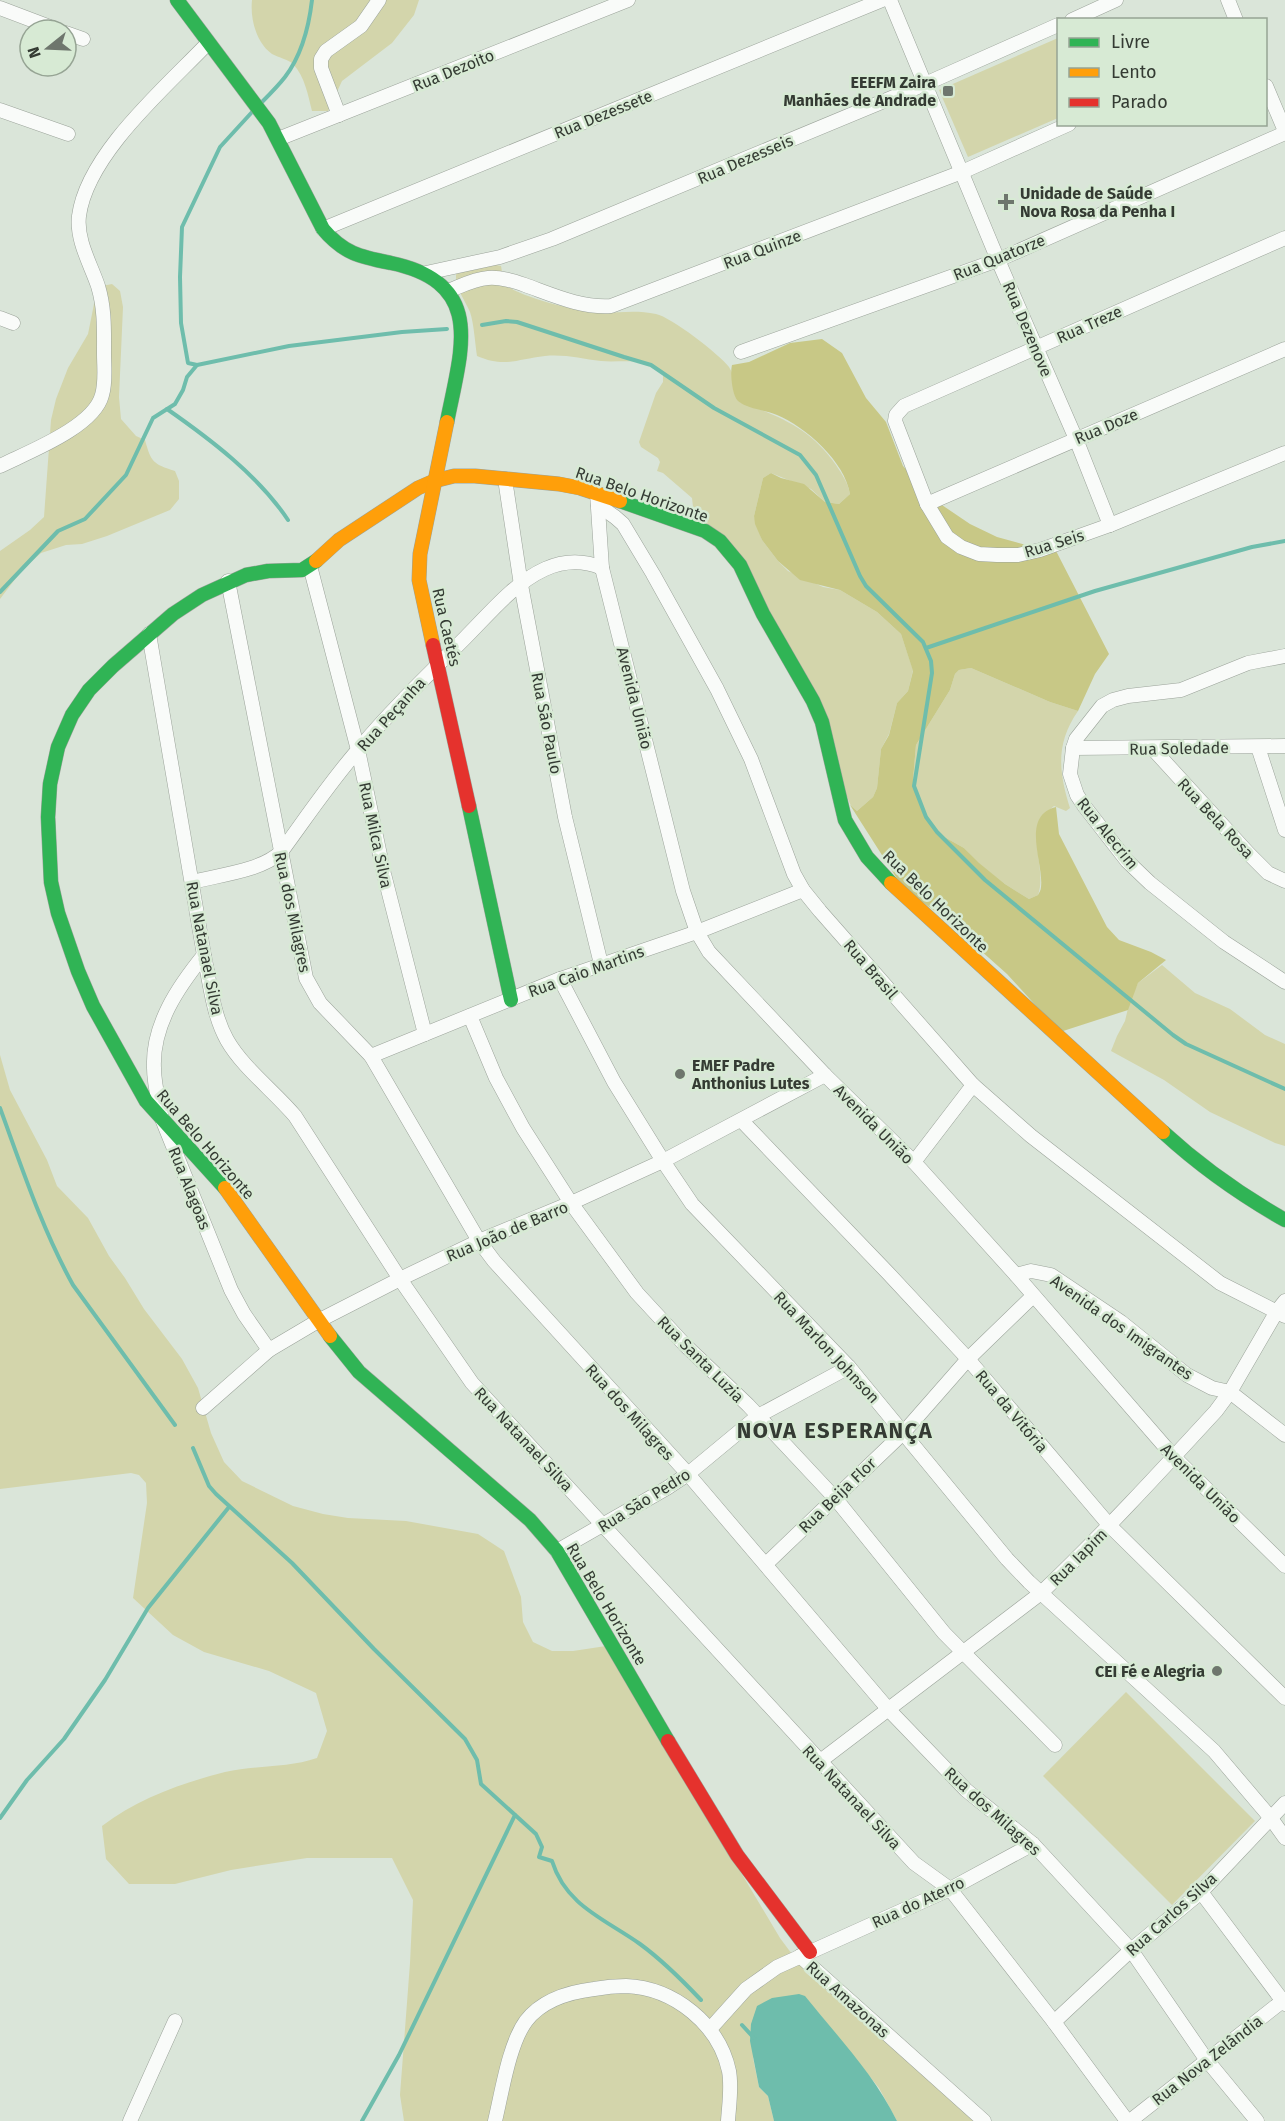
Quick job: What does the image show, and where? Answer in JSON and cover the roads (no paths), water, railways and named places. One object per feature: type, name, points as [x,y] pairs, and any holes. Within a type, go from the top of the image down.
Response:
[{"type":"street","points":[[177,0],[258,106],[278,139],[323,229],[340,247],[352,253],[426,273]]},
{"type":"street","points":[[339,115],[321,68],[321,59],[326,51],[361,26],[379,0]]},
{"type":"street","name":"Rua Dezoito","points":[[278,139],[628,0]]},
{"type":"street","name":"Rua Dezessete","points":[[323,229],[882,0]]},
{"type":"street","name":"Rua Dezenove","points":[[890,0],[998,260],[1076,439],[1110,525]]},
{"type":"street","points":[[1076,18],[1116,0]]},
{"type":"street","points":[[1228,0],[1235,18]]},
{"type":"street","points":[[0,8],[26,18]]},
{"type":"street","name":"Rua Dezesseis","points":[[426,273],[525,250],[926,84],[1057,26]]},
{"type":"street","points":[[78,37],[83,39]]},
{"type":"street","points":[[0,466],[73,429],[90,417],[99,404],[103,388],[105,320],[98,285],[81,234],[79,214],[97,168],[111,148],[128,126],[208,43]]},
{"type":"street","points":[[1267,88],[1285,132]]},
{"type":"street","points":[[0,110],[68,134]]},
{"type":"street","name":"Rua Quinze","points":[[448,291],[475,280],[504,278],[580,304],[596,307],[611,306],[962,172],[1065,126]]},
{"type":"street","name":"Rua Quatorze","points":[[741,352],[998,260],[1285,132]]},
{"type":"street","name":"Rua Treze","points":[[896,415],[903,406],[1285,238]]},
{"type":"street","name":"Rua Caetés","points":[[426,273],[448,291],[456,303],[462,328],[454,384],[420,537],[418,559],[422,602],[438,663],[511,1000]]},
{"type":"street","name":"Rua Doze","points":[[927,504],[1285,349]]},
{"type":"street","name":"Rua Seis","points":[[896,415],[897,427],[927,504],[947,537],[961,547],[979,554],[1018,555],[1040,550],[1110,525],[1285,453]]},
{"type":"street","name":"Rua Belo Horizonte","points":[[805,1954],[737,1855],[557,1551],[530,1520],[378,1390],[359,1371],[318,1321],[217,1177],[146,1101],[136,1085],[93,1006],[78,971],[58,913],[51,882],[50,784],[58,747],[72,715],[89,690],[149,634],[173,614],[202,595],[228,581],[246,575],[268,571],[302,570],[310,566],[339,540],[403,496],[434,481],[454,476],[475,476],[559,484],[597,499],[682,522],[705,531],[720,541],[740,565],[763,614],[813,701],[822,722],[845,820],[867,857],[909,900],[1188,1155],[1248,1198],[1285,1220]]},
{"type":"street","name":"Rua São Paulo","points":[[506,479],[521,585],[565,817],[601,964]]},
{"type":"street","name":"Avenida União","points":[[597,499],[602,568],[683,891],[697,932],[709,952],[825,1075],[914,1162],[1016,1275],[1174,1457],[1285,1566]]},
{"type":"street","name":"Rua Brasil","points":[[597,499],[629,534],[717,689],[751,759],[788,858],[803,890],[973,1085],[1062,1162],[1220,1283],[1282,1310]]},
{"type":"street","name":"Rua Peçanha","points":[[192,882],[273,860],[358,750],[438,663],[503,600],[534,575],[555,566],[581,562],[602,568]]},
{"type":"street","name":"Rua Milca Silva","points":[[310,566],[358,750],[384,874],[424,1034]]},
{"type":"street","name":"Rua dos Milagres","points":[[228,581],[306,978],[320,1003],[371,1056],[479,1241],[508,1279],[688,1474],[890,1710],[966,1790],[1033,1844],[1131,1950],[1206,2059],[1257,2121]]},
{"type":"street","name":"Rua Natanael Silva","points":[[149,634],[213,1000],[227,1039],[237,1055],[295,1116],[400,1279],[472,1383],[819,1762],[915,1863],[950,1889],[1128,2121]]},
{"type":"street","name":"Rua Alecrim","points":[[1285,656],[1248,663],[1181,690],[1128,696],[1102,706],[1076,739],[1070,774],[1077,795],[1127,861],[1168,899],[1224,942],[1285,982]]},
{"type":"street","name":"Rua Soledade","points":[[1073,748],[1285,746]]},
{"type":"street","points":[[1257,747],[1285,831]]},
{"type":"street","name":"Rua Bela Rosa","points":[[1153,749],[1268,873],[1285,881]]},
{"type":"street","name":"Rua Caio Martins","points":[[371,1056],[560,979],[697,932],[803,890]]},
{"type":"street","name":"Rua Alagoas","points":[[204,955],[168,1007],[157,1038],[154,1068],[162,1119],[231,1290],[244,1314],[269,1350]]},
{"type":"street","name":"Rua Marlon Johnson","points":[[560,979],[614,1082],[692,1204],[849,1367],[1007,1558],[1041,1593],[1207,1744],[1270,1817],[1285,1838]]},
{"type":"street","name":"Rua Santa Luzia","points":[[470,1016],[509,1103],[571,1203],[644,1301],[835,1498],[918,1602],[963,1653],[1055,1745]]},
{"type":"street","name":"Rua João de Barro","points":[[203,1408],[269,1350],[318,1321],[479,1241],[571,1203],[663,1161],[825,1075]]},
{"type":"street","points":[[914,1162],[973,1085]]},
{"type":"street","name":"Rua da Vitória","points":[[742,1121],[968,1359],[1110,1526],[1285,1698]]},
{"type":"street","name":"Avenida dos Imigrantes","points":[[1016,1275],[1031,1271],[1051,1275],[1121,1322],[1187,1375],[1212,1388],[1230,1392],[1285,1435]]},
{"type":"street","name":"Rua Beija Flor","points":[[766,1564],[904,1432],[968,1359],[1033,1296]]},
{"type":"street","name":"Rua Iapim","points":[[819,1762],[1041,1593],[1110,1526],[1216,1411],[1282,1310]]},
{"type":"street","name":"Rua São Pedro","points":[[557,1551],[652,1498],[688,1474],[758,1416],[849,1367]]},
{"type":"street","name":"Rua Carlos Silva","points":[[1054,2022],[1131,1950],[1201,1892],[1285,1803]]},
{"type":"street","name":"Rua do Aterro","points":[[805,1954],[950,1889],[1033,1844]]},
{"type":"street","points":[[1201,1892],[1284,2001]]},
{"type":"street","name":"Rua Amazonas","points":[[710,2030],[746,1989],[777,1967],[805,1954],[984,2121]]},
{"type":"street","points":[[495,2121],[517,2035],[527,2019],[541,2006],[558,1997],[580,1991],[626,1986],[649,1990],[670,1998],[689,2010],[710,2030],[721,2049],[729,2071],[728,2121]]},
{"type":"street","name":"Rua Nova Zelândia","points":[[1128,2121],[1284,2001]]},
{"type":"street","points":[[130,2121],[175,2021]]},
{"type":"water","points":[[799,1994],[805,1996],[854,2056],[877,2087],[897,2121],[774,2121],[768,2096],[759,2087],[750,2041],[751,2024],[757,2006],[772,1998]]},
{"type":"waterway","points":[[262,102],[277,87],[296,60],[309,20],[312,0]]},
{"type":"waterway","points":[[253,111],[220,147],[182,227],[181,323],[188,363],[197,365],[289,346],[402,332],[447,329]]},
{"type":"waterway","points":[[482,325],[506,321],[517,322],[651,365],[714,408],[800,455],[816,475],[866,586],[923,642],[931,661],[932,673],[914,786],[926,817],[937,832],[985,880],[1173,1035],[1186,1044],[1285,1089]]},
{"type":"waterway","points":[[0,592],[58,531],[85,519],[126,475],[153,418],[175,404],[187,377],[197,365]]},
{"type":"waterway","points":[[167,409],[233,459],[263,488],[288,520]]},
{"type":"waterway","points":[[926,648],[1095,591],[1252,547],[1285,541]]},
{"type":"waterway","points":[[0,1108],[42,1220],[73,1285],[175,1425]]},
{"type":"waterway","points":[[193,1448],[209,1486],[216,1494],[292,1563],[374,1649],[465,1739],[477,1760],[481,1784],[536,1834],[542,1847],[539,1857],[552,1861],[558,1876],[577,1900],[600,1919],[648,1950],[701,2000]]},
{"type":"waterway","points":[[0,1818],[27,1780],[64,1739],[105,1680],[148,1608],[229,1507]]},
{"type":"waterway","points":[[362,2121],[399,2055],[515,1815]]},
{"type":"waterway","points":[[742,2025],[754,2038]]},
{"type":"place","name":"EEEFM Zaira Manhães de Andrade","points":[[948,91]]},
{"type":"place","name":"Unidade de Saúde Nova Rosa da Penha I","points":[[1006,202]]},
{"type":"place","name":"EMEF Padre Anthonius Lutes","points":[[680,1074]]},
{"type":"place","name":"CEI Fé e Alegria","points":[[1217,1671]]},
{"type":"district","name":"NOVA ESPERANÇA","points":[[835,1430]]}]
